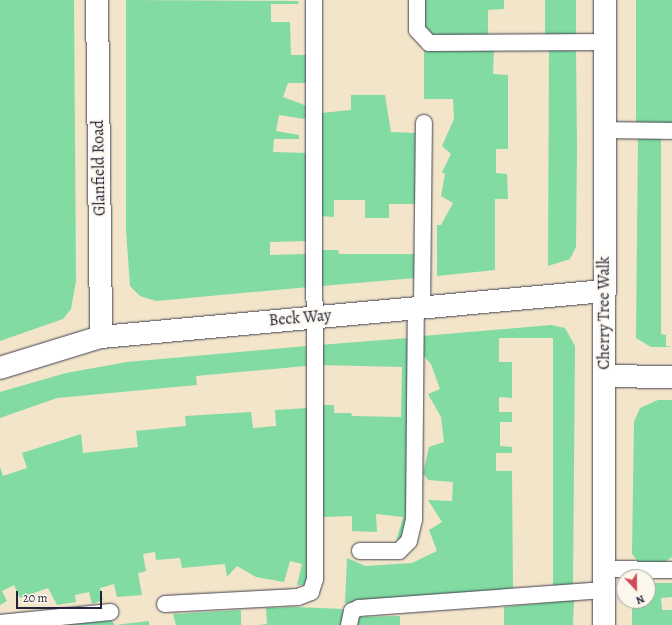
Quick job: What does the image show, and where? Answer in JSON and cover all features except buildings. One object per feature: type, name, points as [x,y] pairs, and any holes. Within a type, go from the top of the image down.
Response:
[{"type":"street","name":"Glanfield Road","points":[[97,0],[101,337]]},
{"type":"street","name":"Cherry Tree Walk","points":[[604,625],[605,0]]},
{"type":"street","name":"Beck Way","points":[[0,368],[101,337],[604,291]]},
{"type":"street","points":[[605,376],[672,377]]},
{"type":"lane","points":[[165,604],[298,597],[311,592],[315,579],[312,317],[314,0]]},
{"type":"lane","points":[[417,0],[417,30],[429,43],[605,42]]},
{"type":"lane","points":[[360,551],[399,551],[409,541],[414,520],[424,123]]},
{"type":"lane","points":[[604,130],[672,131]]},
{"type":"lane","points":[[349,625],[352,611],[359,608],[672,570]]},
{"type":"lane","points":[[0,623],[110,612]]},
{"type":"green space","points":[[0,0],[74,0],[76,281],[71,309],[63,319],[0,341]]},
{"type":"green space","points":[[126,0],[298,1],[299,4],[271,4],[271,22],[290,22],[291,55],[307,55],[307,83],[288,83],[283,97],[307,106],[307,114],[305,119],[279,115],[276,131],[299,135],[299,139],[274,139],[273,152],[308,153],[306,241],[270,242],[270,255],[307,254],[309,287],[156,301],[140,296],[130,286],[126,230]]},
{"type":"green space","points":[[422,0],[504,0],[504,9],[488,10],[488,36],[435,36],[425,26]]},
{"type":"green space","points":[[545,0],[576,0],[576,36],[545,36]]},
{"type":"green space","points":[[636,0],[672,0],[672,124],[636,124]]},
{"type":"green space","points":[[424,48],[494,49],[493,74],[508,75],[508,149],[496,149],[496,173],[507,174],[508,199],[495,199],[495,270],[437,276],[437,225],[441,225],[453,203],[441,196],[445,174],[442,172],[451,154],[442,146],[454,119],[453,99],[424,99]]},
{"type":"green space","points":[[549,50],[576,51],[577,148],[576,247],[570,259],[548,266]]},
{"type":"green space","points":[[351,95],[385,95],[391,132],[415,133],[415,204],[389,204],[389,218],[365,218],[365,200],[334,200],[334,217],[321,216],[321,113],[351,110]]},
{"type":"green space","points":[[638,137],[661,138],[661,334],[666,335],[666,346],[672,347],[651,347],[636,338]]},
{"type":"green space","points":[[321,250],[338,250],[339,254],[415,254],[415,278],[322,286]]},
{"type":"green space","points":[[551,325],[565,328],[575,346],[573,585],[553,587],[553,338],[499,338],[499,362],[512,362],[512,398],[499,397],[499,412],[512,412],[512,422],[500,422],[500,446],[512,447],[512,453],[496,453],[496,471],[512,471],[513,590],[345,603],[347,558],[365,566],[412,563],[437,551],[429,530],[442,522],[428,500],[452,501],[453,482],[428,480],[423,473],[429,447],[444,442],[441,417],[428,394],[440,389],[431,364],[423,355],[423,336]]},
{"type":"green space","points":[[408,338],[408,520],[399,544],[397,538],[403,517],[376,514],[377,532],[352,531],[352,516],[323,517],[320,405],[334,405],[334,413],[351,413],[352,416],[401,417],[402,367],[320,365],[319,345]]},
{"type":"green space","points":[[306,346],[306,366],[196,376],[197,385],[57,398],[0,418],[0,392],[66,373],[127,362]]},
{"type":"green space","points":[[658,400],[672,400],[672,557],[665,562],[640,564],[632,554],[634,422],[640,408]]},
{"type":"green space","points":[[307,408],[307,580],[303,585],[297,585],[302,564],[290,561],[284,582],[256,577],[237,566],[227,577],[225,564],[182,568],[180,558],[156,560],[155,552],[143,554],[146,571],[138,573],[142,595],[117,597],[114,584],[100,588],[103,600],[92,604],[89,592],[75,595],[76,602],[57,605],[48,588],[20,598],[14,585],[2,591],[7,601],[0,605],[0,467],[3,476],[27,468],[22,453],[81,434],[83,453],[138,447],[136,431],[186,426],[185,416],[251,412],[253,428],[276,426],[275,410]]},
{"type":"green space","points":[[656,583],[672,583],[672,597],[661,598],[662,610],[672,610],[672,625],[632,625],[632,609],[656,609]]},
{"type":"green space","points":[[574,600],[573,625],[504,625],[504,607]]},
{"type":"green space","points":[[295,607],[343,609],[343,625],[258,625],[267,624],[266,608]]},
{"type":"green space","points":[[241,610],[241,625],[176,625],[173,614]]},
{"type":"green space","points":[[400,616],[400,625],[356,625],[359,617]]},
{"type":"green space","points":[[111,620],[115,625],[51,625]]},
{"type":"green space","points":[[149,621],[149,625],[115,625]]}]
